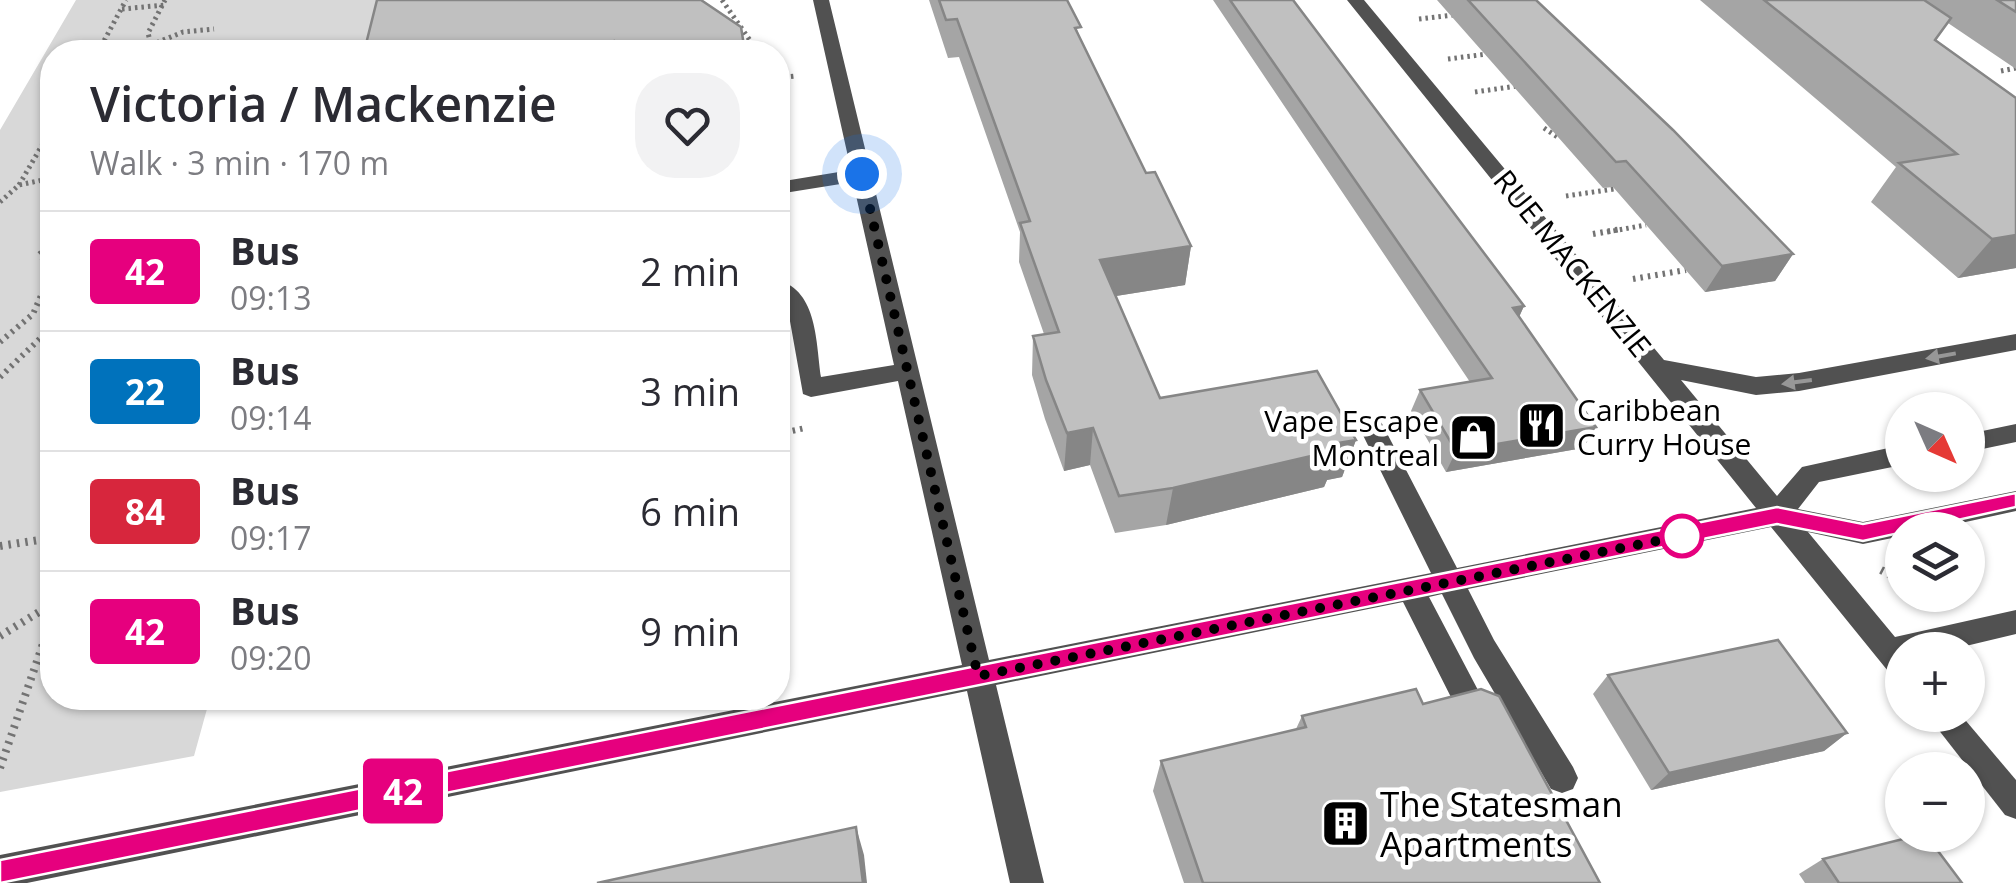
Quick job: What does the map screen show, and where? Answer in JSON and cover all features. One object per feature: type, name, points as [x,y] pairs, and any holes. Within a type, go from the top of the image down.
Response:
[{"type":"street","points":[[820,0],[1027,883]]},
{"type":"street","name":"RUE MACKENZIE","points":[[1355,0],[1885,646]]},
{"type":"street","points":[[790,186],[862,174]]},
{"type":"street","points":[[790,298],[799,307],[812,388],[907,371]]},
{"type":"street","points":[[1657,367],[1756,386],[1800,382],[2016,342]]},
{"type":"street","points":[[1368,423],[1484,649],[1562,778]]},
{"type":"street","points":[[1985,440],[2016,434]]},
{"type":"street","points":[[1777,516],[1811,474],[1885,459]]},
{"type":"street","points":[[0,872],[52,872],[978,676],[1777,516],[1863,533],[2016,501]]},
{"type":"street","points":[[1412,591],[1474,711]]},
{"type":"street","points":[[1984,632],[2016,622]]},
{"type":"street","points":[[1956,732],[2016,804]]},
{"type":"path","points":[[104,40],[126,0]]},
{"type":"path","points":[[722,0],[750,40]]},
{"type":"path","points":[[121,9],[165,3]]},
{"type":"path","points":[[150,40],[148,33],[165,3]]},
{"type":"path","points":[[1408,21],[1452,15]]},
{"type":"path","points":[[163,40],[182,32],[214,29]]},
{"type":"path","points":[[1441,60],[1487,54]]},
{"type":"path","points":[[2002,70],[2016,68]]},
{"type":"path","points":[[790,77],[795,76]]},
{"type":"path","points":[[1470,93],[1518,86]]},
{"type":"path","points":[[1544,128],[1558,138]]},
{"type":"path","points":[[0,202],[19,185],[40,149]]},
{"type":"path","points":[[19,185],[40,181]]},
{"type":"path","points":[[1561,197],[1614,189]]},
{"type":"path","points":[[1593,234],[1646,225]]},
{"type":"path","points":[[34,249],[40,248]]},
{"type":"path","points":[[1632,279],[1686,270]]},
{"type":"path","points":[[0,342],[33,314],[40,298]]},
{"type":"path","points":[[0,377],[40,339]]},
{"type":"path","points":[[0,546],[40,540]]},
{"type":"path","points":[[0,636],[40,611]]},
{"type":"path","points":[[0,768],[40,653]]},
{"type":"shaded area","points":[[76,0],[384,0],[374,40],[53,40]]},
{"type":"shaded area","points":[[40,62],[40,710],[207,710],[194,756],[0,792],[0,130]]},
{"type":"building","points":[[377,0],[701,0],[741,27],[743,40],[367,40]]},
{"type":"building","points":[[939,0],[1067,0],[1081,27],[1075,28],[1146,173],[1155,172],[1191,246],[1100,260],[1160,398],[1317,371],[1356,440],[1333,444],[1337,450],[1173,488],[1119,496],[1093,428],[1067,433],[1046,380],[1033,336],[1059,332],[1020,223],[1030,221],[957,19],[946,20]]},
{"type":"building","points":[[1230,0],[1293,0],[1524,306],[1513,308],[1596,427],[1456,451],[1420,390],[1492,378]]},
{"type":"building","points":[[1468,0],[1536,0],[1673,130],[1793,254],[1722,266],[1626,161],[1616,162]]},
{"type":"building","points":[[1764,0],[1924,0],[1951,18],[1935,40],[2016,98],[2016,235],[1992,239],[1899,163],[1957,154]]},
{"type":"building","points":[[1997,0],[2016,0],[2016,12]]},
{"type":"building","points":[[1778,640],[1847,733],[1669,773],[1608,675]]},
{"type":"building","name":"The Statesman Apartments","points":[[1416,689],[1423,704],[1481,689],[1499,696],[1600,883],[1203,883],[1161,761],[1306,727],[1302,716]]},
{"type":"building","points":[[856,827],[863,883],[597,883]]},
{"type":"building","points":[[1885,844],[1885,852],[1939,852],[1962,883],[1839,883],[1823,859]]},
{"type":"bus line","name":"42","points":[[0,872],[1777,516],[1863,533],[2016,501]]},
{"type":"place","name":"Caribbean Curry House","points":[[1542,426]]},
{"type":"place","name":"Vape Escape Montreal","points":[[1474,437]]},
{"type":"place","name":"The Statesman Apartments","points":[[1345,823]]},
{"type":"route","points":[[862,174],[978,676],[1682,536]]}]
